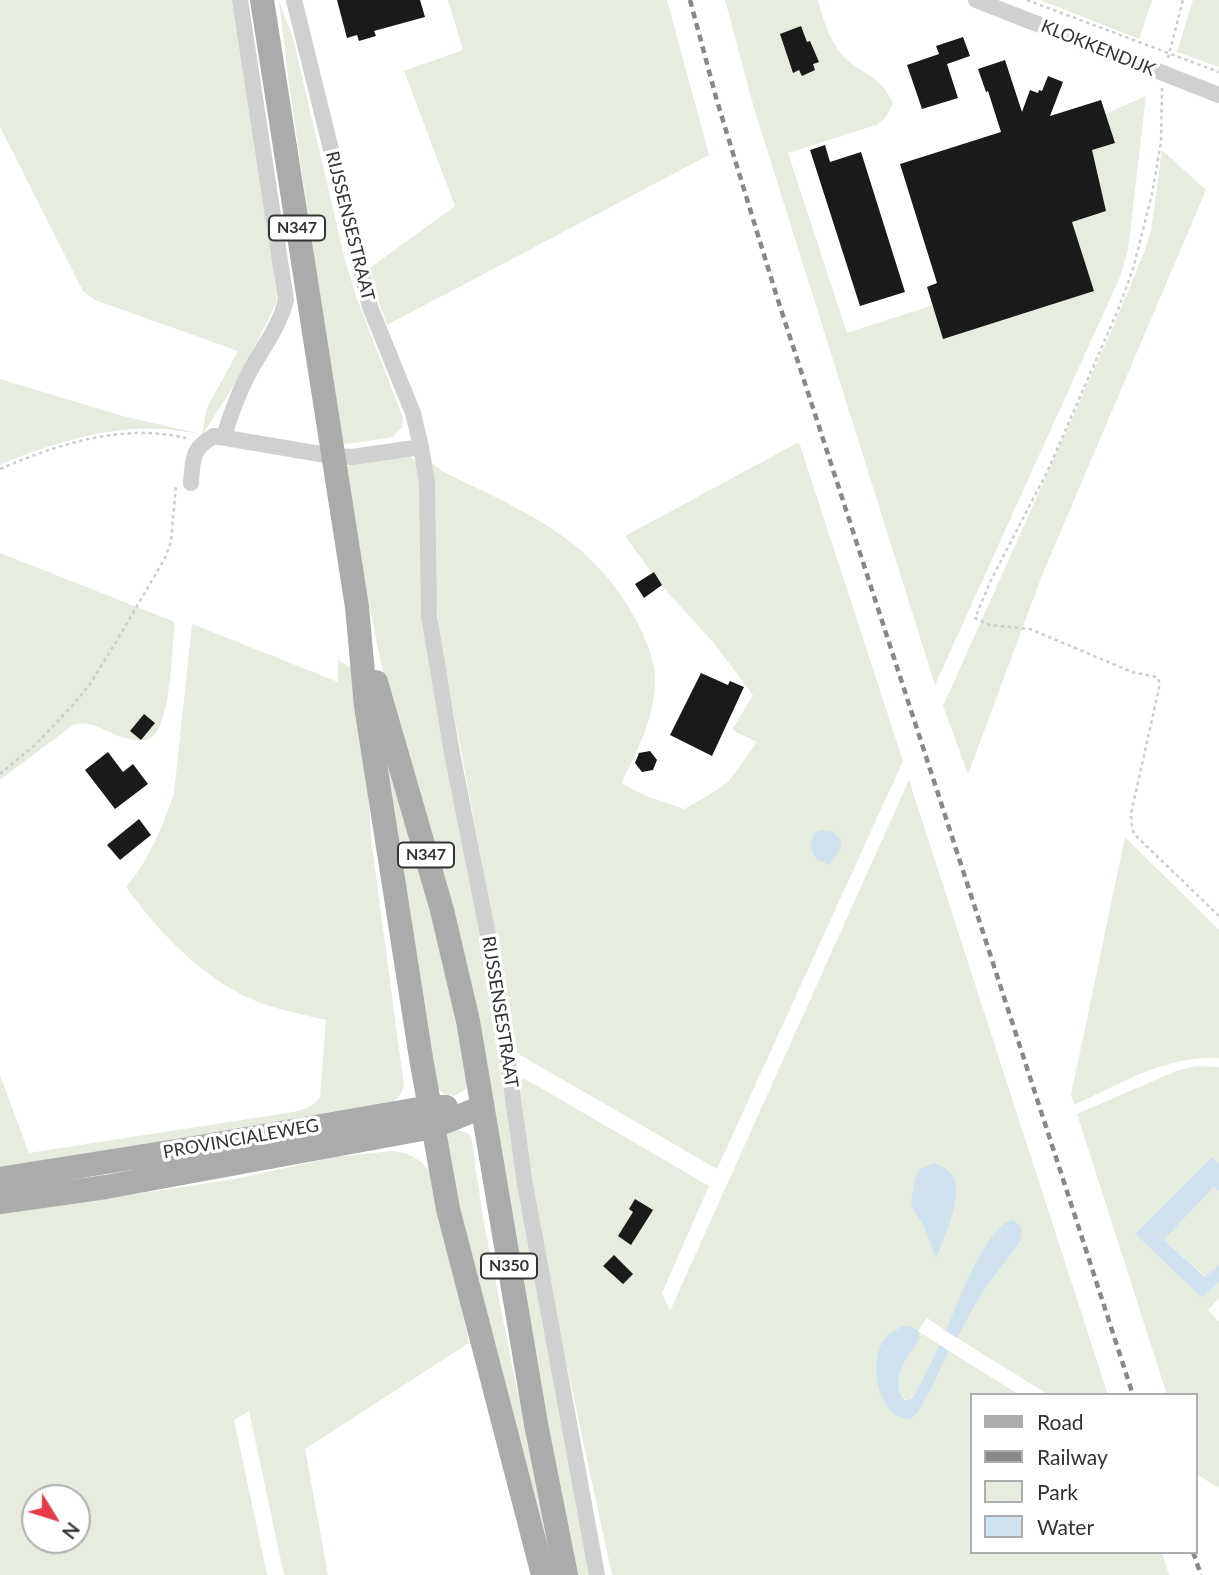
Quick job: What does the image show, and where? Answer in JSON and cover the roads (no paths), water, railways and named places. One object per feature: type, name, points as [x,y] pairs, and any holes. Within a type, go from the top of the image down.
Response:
[{"type":"main road","name":"RIJSSENSESTRAAT","points":[[262,0],[357,607],[366,706],[431,1117],[452,1222],[543,1575]]},
{"type":"main road","name":"RIJSSENSESTRAAT","points":[[357,607],[386,719],[442,910],[468,1021],[534,1411],[566,1575]]},
{"type":"main road","points":[[431,1117],[482,1107]]},
{"type":"main road","name":"PROVINCIALEWEG","points":[[0,1179],[182,1150],[431,1117]]},
{"type":"main road","name":"PROVINCIALEWEG","points":[[0,1202],[106,1186],[431,1117]]},
{"type":"street","points":[[224,436],[232,409],[248,373],[286,300],[240,0]]},
{"type":"street","name":"RIJSSENSESTRAAT","points":[[294,0],[370,307],[413,413],[421,447],[427,482],[429,616],[452,753],[496,975],[525,1184],[597,1575]]},
{"type":"street","name":"KLOKKENDIJK","points":[[976,0],[1219,95]]},
{"type":"street","points":[[183,483],[194,454],[203,442],[214,436],[332,456],[352,457],[421,447]]},
{"type":"water","points":[[820,830],[833,832],[841,841],[840,850],[829,865],[816,859],[810,846],[814,834]]},
{"type":"water","points":[[1212,1157],[1219,1163],[1219,1191],[1214,1187],[1164,1240],[1205,1277],[1219,1265],[1219,1282],[1202,1298],[1135,1234]]},
{"type":"water","points":[[934,1163],[952,1175],[956,1189],[951,1220],[936,1258],[924,1227],[911,1206],[914,1181],[920,1169]]},
{"type":"water","points":[[1012,1220],[1022,1229],[1020,1242],[982,1293],[957,1338],[946,1331],[965,1287],[992,1237]]},
{"type":"water","points":[[903,1326],[918,1331],[919,1340],[905,1361],[899,1377],[900,1393],[905,1400],[911,1399],[915,1394],[940,1345],[949,1351],[917,1413],[907,1419],[898,1416],[885,1402],[880,1393],[876,1372],[882,1343]]},
{"type":"railway","points":[[690,0],[717,101],[776,294],[1132,1393]]},
{"type":"railway","points":[[1194,1554],[1201,1575]]}]
